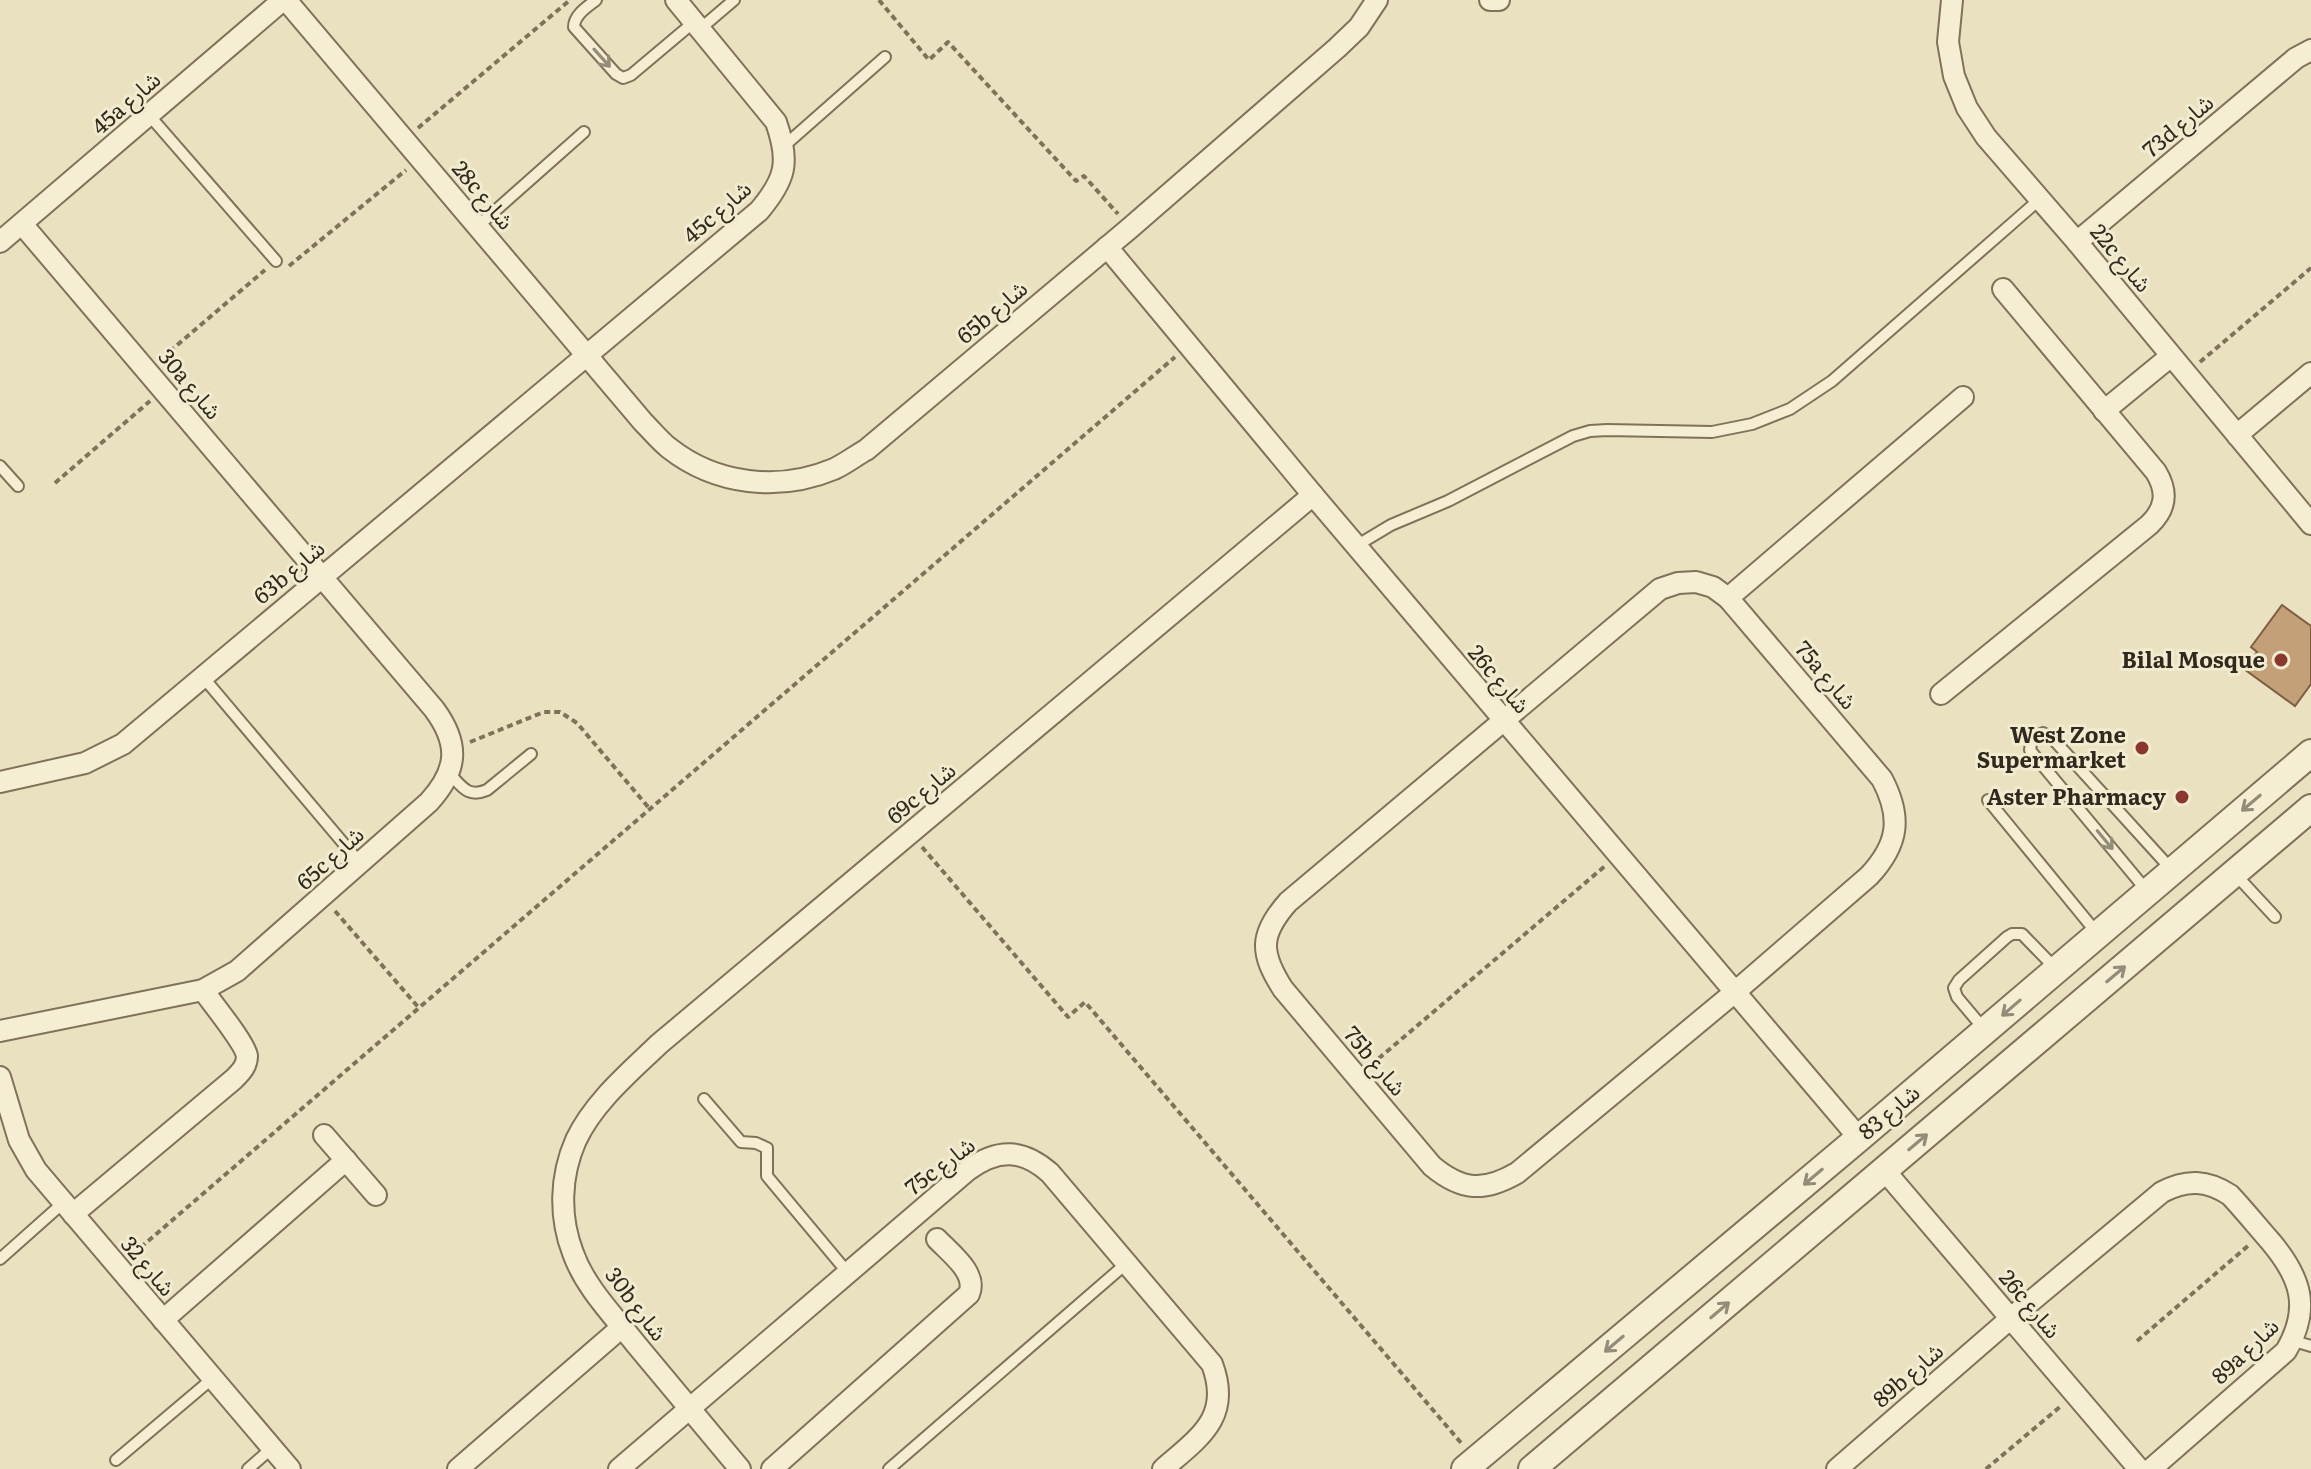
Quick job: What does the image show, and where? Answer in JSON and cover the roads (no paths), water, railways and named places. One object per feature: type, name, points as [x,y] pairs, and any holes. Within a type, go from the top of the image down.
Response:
[{"type":"street","name":"45a شارع","points":[[0,242],[284,0]]},
{"type":"street","name":"28c شارع","points":[[284,0],[643,422]]},
{"type":"street","points":[[676,0],[776,122],[784,146]]},
{"type":"street","name":"65b شارع","points":[[643,422],[668,447],[698,467],[731,479],[766,483],[801,480],[835,468],[866,450],[1130,228],[1337,48],[1359,27],[1377,0]]},
{"type":"street","points":[[1490,0],[1499,0]]},
{"type":"street","name":"22c شارع","points":[[1952,0],[1948,42],[1954,76],[1967,108],[1986,137],[2237,435],[2304,501],[2311,524]]},
{"type":"street","name":"73d شارع","points":[[2077,242],[2296,58],[2311,50]]},
{"type":"street","name":"45c شارع","points":[[586,354],[759,211],[775,193],[784,170],[784,146]]},
{"type":"street","name":"30a شارع","points":[[22,224],[321,576]]},
{"type":"street","name":"26c شارع","points":[[1107,247],[1356,546],[1859,1138]]},
{"type":"street","points":[[1941,694],[2158,517],[2165,494],[2162,482],[2003,289]]},
{"type":"street","name":"63b شارع","points":[[0,782],[64,769],[104,755],[140,731],[586,354]]},
{"type":"street","points":[[2104,411],[2171,356]]},
{"type":"street","points":[[2237,435],[2311,373]]},
{"type":"street","points":[[1728,598],[1963,397]]},
{"type":"street","name":"69c شارع","points":[[575,1141],[590,1116],[659,1044],[1313,495]]},
{"type":"street","points":[[321,576],[447,726],[452,746],[450,774]]},
{"type":"street","name":"75a شارع","points":[[1503,720],[1660,589],[1678,583],[1696,582],[1713,587],[1728,598],[1882,779],[1892,798],[1896,819],[1893,840],[1884,860],[1735,992]]},
{"type":"street","name":"75b شارع","points":[[1503,720],[1288,902],[1274,917],[1266,935],[1265,955],[1283,989],[1432,1166],[1447,1178],[1464,1185],[1482,1187],[1501,1183],[1735,992]]},
{"type":"street","name":"شارع 83","points":[[1471,1465],[2311,753]]},
{"type":"street","name":"65c شارع","points":[[0,1031],[203,990],[237,971],[429,802],[450,774]]},
{"type":"street","name":"شارع 83","points":[[1532,1469],[2311,808]]},
{"type":"street","points":[[68,1208],[243,1070],[247,1059],[244,1047],[203,990]]},
{"type":"street","name":"شارع 32","points":[[0,1077],[13,1124],[36,1170],[290,1469]]},
{"type":"street","points":[[324,1135],[376,1195]]},
{"type":"street","name":"30b شارع","points":[[575,1141],[566,1169],[563,1198],[565,1227],[573,1255],[587,1280],[622,1327],[740,1469]]},
{"type":"street","name":"75c شارع","points":[[619,1469],[968,1170],[995,1155],[1010,1154],[1025,1156],[1050,1173],[1212,1364],[1220,1395],[1210,1426],[1163,1469]]},
{"type":"street","points":[[163,1320],[346,1160]]},
{"type":"street","name":"26c شارع","points":[[1885,1171],[2139,1469]]},
{"type":"street","name":"89a شارع","points":[[2011,1318],[2162,1192],[2190,1181],[2204,1182],[2230,1195],[2292,1267],[2303,1291],[2302,1344],[2286,1351],[2151,1469]]},
{"type":"street","points":[[772,1469],[969,1294],[972,1288],[970,1277],[937,1239]]},
{"type":"street","name":"89b شارع","points":[[1837,1469],[2011,1318]]},
{"type":"street","points":[[458,1469],[622,1327]]},
{"type":"lane","points":[[596,0],[578,15],[574,27],[620,77],[628,77],[734,0]]},
{"type":"lane","points":[[784,146],[885,57]]},
{"type":"lane","points":[[149,115],[276,261]]},
{"type":"lane","points":[[478,226],[584,132]]},
{"type":"lane","points":[[1356,546],[1391,525],[1448,501],[1573,436],[1607,430],[1712,432],[1752,424],[1790,409],[1832,381],[2040,199]]},
{"type":"lane","points":[[0,466],[18,486]]},
{"type":"lane","points":[[203,677],[360,863]]},
{"type":"lane","points":[[2147,891],[2030,750],[2032,738],[2043,733],[2053,739],[2172,870]]},
{"type":"lane","points":[[450,774],[465,790],[479,793],[487,790],[531,754]]},
{"type":"lane","points":[[1988,800],[2097,934]]},
{"type":"lane","points":[[2235,873],[2275,917]]},
{"type":"lane","points":[[1985,1030],[1957,997],[1954,988],[2007,937],[2022,934],[2056,969]]},
{"type":"lane","points":[[704,1099],[741,1142],[767,1148],[767,1176],[848,1273]]},
{"type":"lane","points":[[0,1259],[68,1208]]},
{"type":"lane","points":[[889,1469],[1128,1262]]},
{"type":"lane","points":[[116,1460],[213,1378]]},
{"type":"lane","points":[[248,1469],[272,1448]]},
{"type":"place","name":"Bilal Mosque","points":[[2281,660]]},
{"type":"place","name":"West Zone Supermarket","points":[[2142,748]]},
{"type":"place","name":"Aster Pharmacy","points":[[2182,797]]}]
